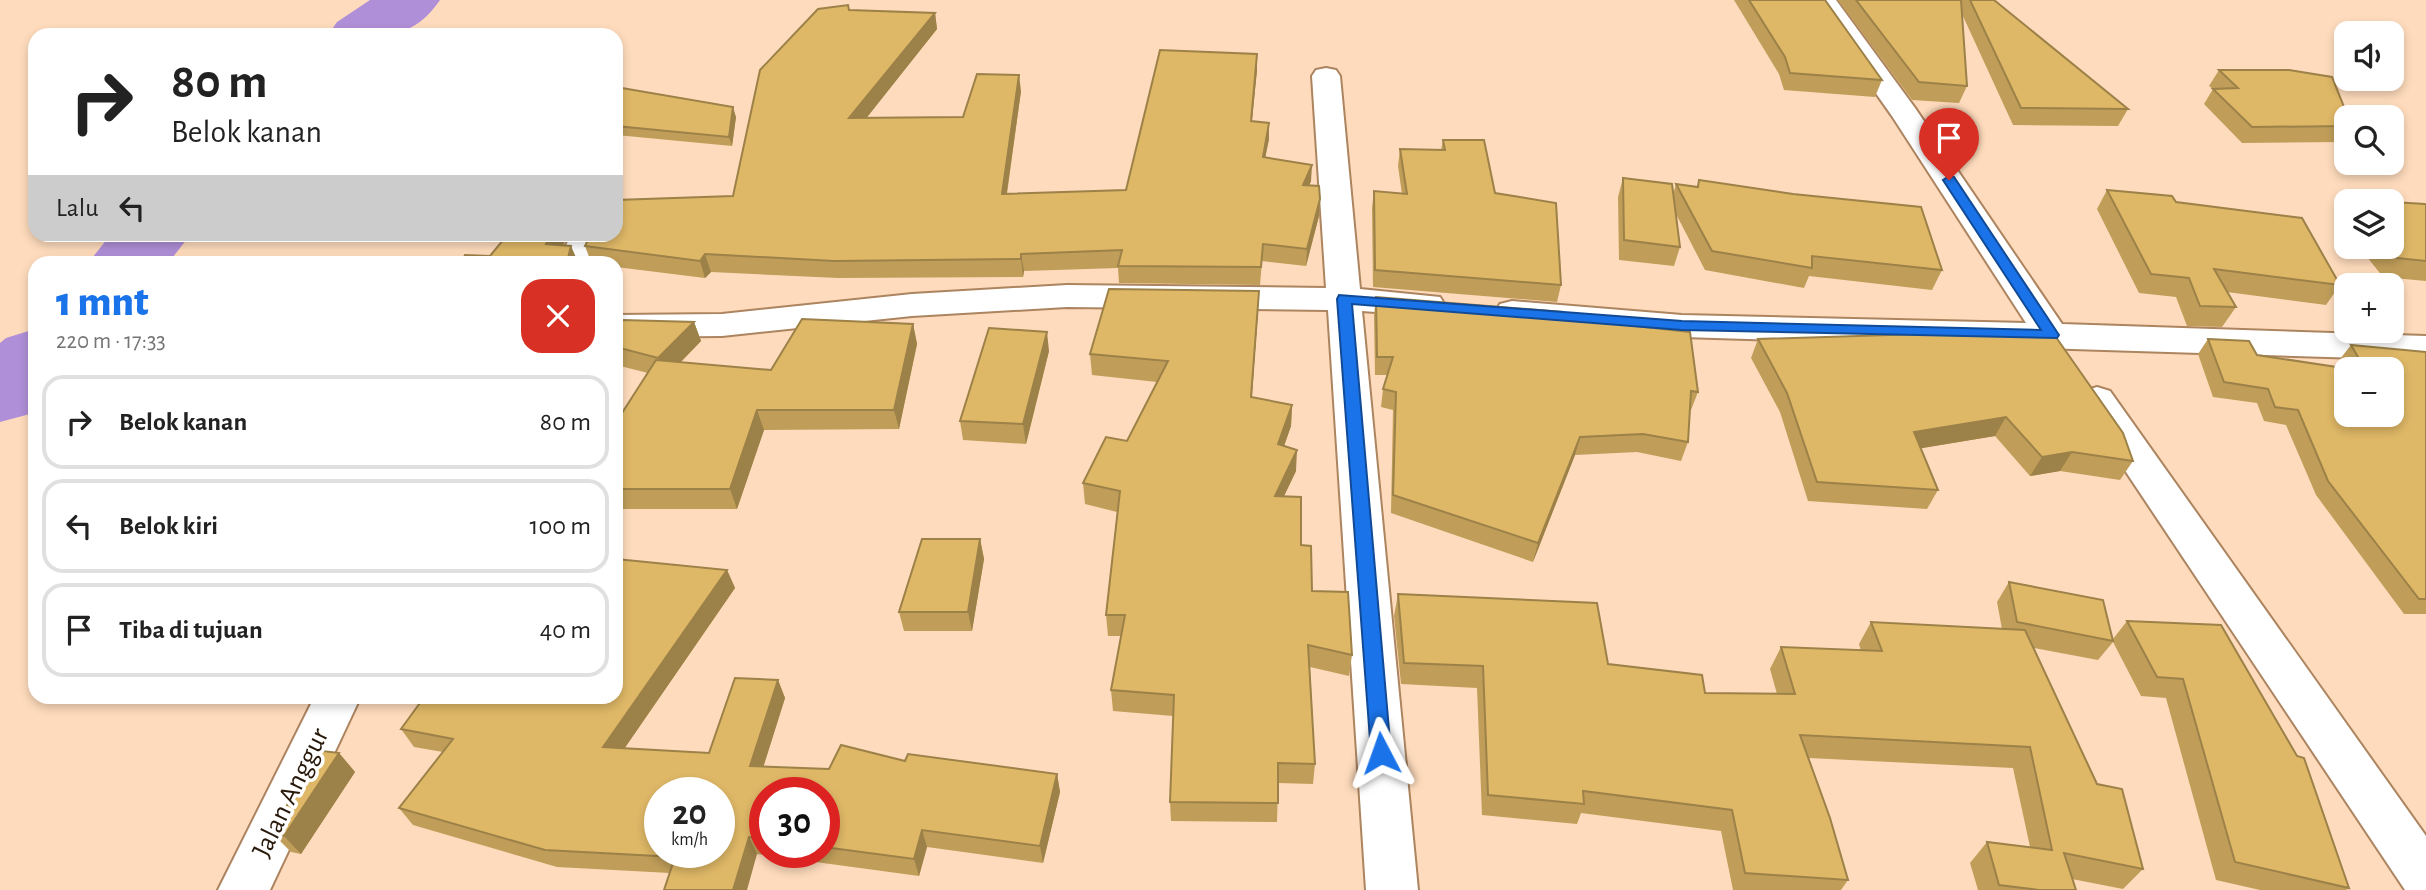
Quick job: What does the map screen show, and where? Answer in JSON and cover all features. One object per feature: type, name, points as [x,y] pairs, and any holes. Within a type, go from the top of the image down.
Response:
[{"type":"street","points":[[1823,0],[1905,114],[2052,335],[2426,878]]},
{"type":"street","points":[[1326,76],[1392,890]]},
{"type":"street","points":[[623,326],[722,326],[912,305],[1067,296],[1344,299],[1682,326],[2426,348]]},
{"type":"street","name":"Jalan Anggur","points":[[244,890],[334,704]]},
{"type":"building","points":[[1749,0],[1825,0],[1882,80],[1790,73],[1785,57]]},
{"type":"building","points":[[1856,0],[1961,0],[1967,86],[1919,82]]},
{"type":"building","points":[[1970,0],[1994,0],[2128,109],[2021,108]]},
{"type":"building","points":[[848,5],[849,10],[935,13],[849,118],[963,117],[977,74],[1019,75],[1002,194],[1126,190],[1160,50],[1257,54],[1251,121],[1269,123],[1263,157],[1312,165],[1303,185],[1319,186],[1320,199],[1307,249],[1263,244],[1261,267],[1118,266],[1122,250],[1021,254],[1021,259],[834,261],[705,254],[700,261],[585,246],[587,242],[623,242],[623,200],[733,196],[760,70],[818,9]]},
{"type":"building","points":[[2219,70],[2289,70],[2332,77],[2334,91],[2338,91],[2343,105],[2334,105],[2334,126],[2252,127],[2213,89],[2238,88]]},
{"type":"building","points":[[623,88],[733,107],[729,137],[623,127]]},
{"type":"building","points":[[1443,140],[1484,140],[1495,193],[1556,203],[1561,285],[1375,270],[1374,191],[1407,194],[1400,149],[1445,150]]},
{"type":"building","points":[[1623,178],[1672,184],[1680,247],[1624,240]]},
{"type":"building","points":[[1699,180],[1793,194],[1921,207],[1942,270],[1812,256],[1812,268],[1712,251],[1676,184],[1698,187]]},
{"type":"building","points":[[2107,190],[2172,196],[2176,202],[2302,218],[2334,274],[2334,284],[2214,269],[2236,307],[2200,306],[2189,278],[2151,274]]},
{"type":"building","points":[[2404,203],[2426,205],[2426,261],[2404,259]]},
{"type":"building","points":[[501,242],[547,242],[546,244],[571,246],[568,256],[490,256]]},
{"type":"building","points":[[1109,289],[1259,291],[1251,397],[1292,405],[1278,444],[1297,450],[1275,496],[1301,497],[1301,545],[1311,546],[1312,591],[1348,592],[1352,655],[1308,645],[1315,764],[1278,763],[1278,803],[1170,802],[1174,695],[1111,690],[1125,615],[1106,615],[1120,491],[1083,483],[1106,437],[1127,441],[1168,361],[1090,354]]},
{"type":"building","points":[[1376,297],[1563,312],[1564,318],[1690,332],[1698,392],[1691,391],[1688,442],[1643,434],[1580,437],[1538,543],[1393,495],[1396,392],[1383,389],[1393,357],[1377,357]]},
{"type":"building","points":[[802,319],[913,324],[894,410],[757,410],[730,489],[623,489],[623,411],[656,360],[771,370]]},
{"type":"building","points":[[623,320],[694,322],[658,358],[623,349]]},
{"type":"building","points":[[989,328],[1047,332],[1023,424],[960,421]]},
{"type":"building","points":[[2051,330],[2123,433],[2133,461],[2072,452],[2042,457],[2006,417],[1914,432],[1938,490],[1817,482],[1787,393],[1758,339]]},
{"type":"building","points":[[2208,339],[2249,341],[2257,355],[2334,367],[2334,427],[2404,427],[2404,357],[2358,357],[2351,345],[2426,352],[2426,599],[2419,599],[2328,481],[2298,410],[2275,407],[2268,389],[2224,382]]},
{"type":"building","points":[[922,539],[980,539],[968,612],[899,612]]},
{"type":"building","points":[[623,560],[727,570],[603,747],[709,753],[735,678],[778,680],[750,766],[829,769],[841,745],[905,761],[908,754],[1057,774],[1040,846],[922,830],[914,859],[840,849],[840,777],[749,777],[749,837],[733,890],[664,890],[671,868],[735,868],[735,777],[644,777],[644,855],[545,850],[399,808],[453,739],[401,729],[419,704],[623,704]]},
{"type":"building","points":[[2009,582],[2103,600],[2113,641],[2017,622]]},
{"type":"building","points":[[1398,594],[1597,603],[1608,664],[1702,675],[1705,693],[1795,694],[1781,647],[1882,651],[1871,622],[2025,630],[2097,784],[2122,789],[2143,869],[2064,853],[2076,890],[2039,890],[1999,885],[1987,842],[2052,850],[2030,747],[1800,735],[1830,818],[1848,880],[1745,873],[1732,810],[1583,791],[1584,804],[1488,795],[1483,666],[1404,663]]},
{"type":"building","points":[[2127,621],[2221,625],[2297,756],[2304,758],[2349,888],[2235,862],[2183,679],[2157,677]]},
{"type":"building","points":[[314,750],[339,753],[284,836],[273,834]]},
{"type":"waterway","points":[[369,28],[410,0]]},
{"type":"waterway","points":[[133,256],[146,242]]},
{"type":"waterway","points":[[0,393],[28,364]]},
{"type":"route","points":[[1381,753],[1344,299],[1682,326],[2052,335],[1949,180]]}]
